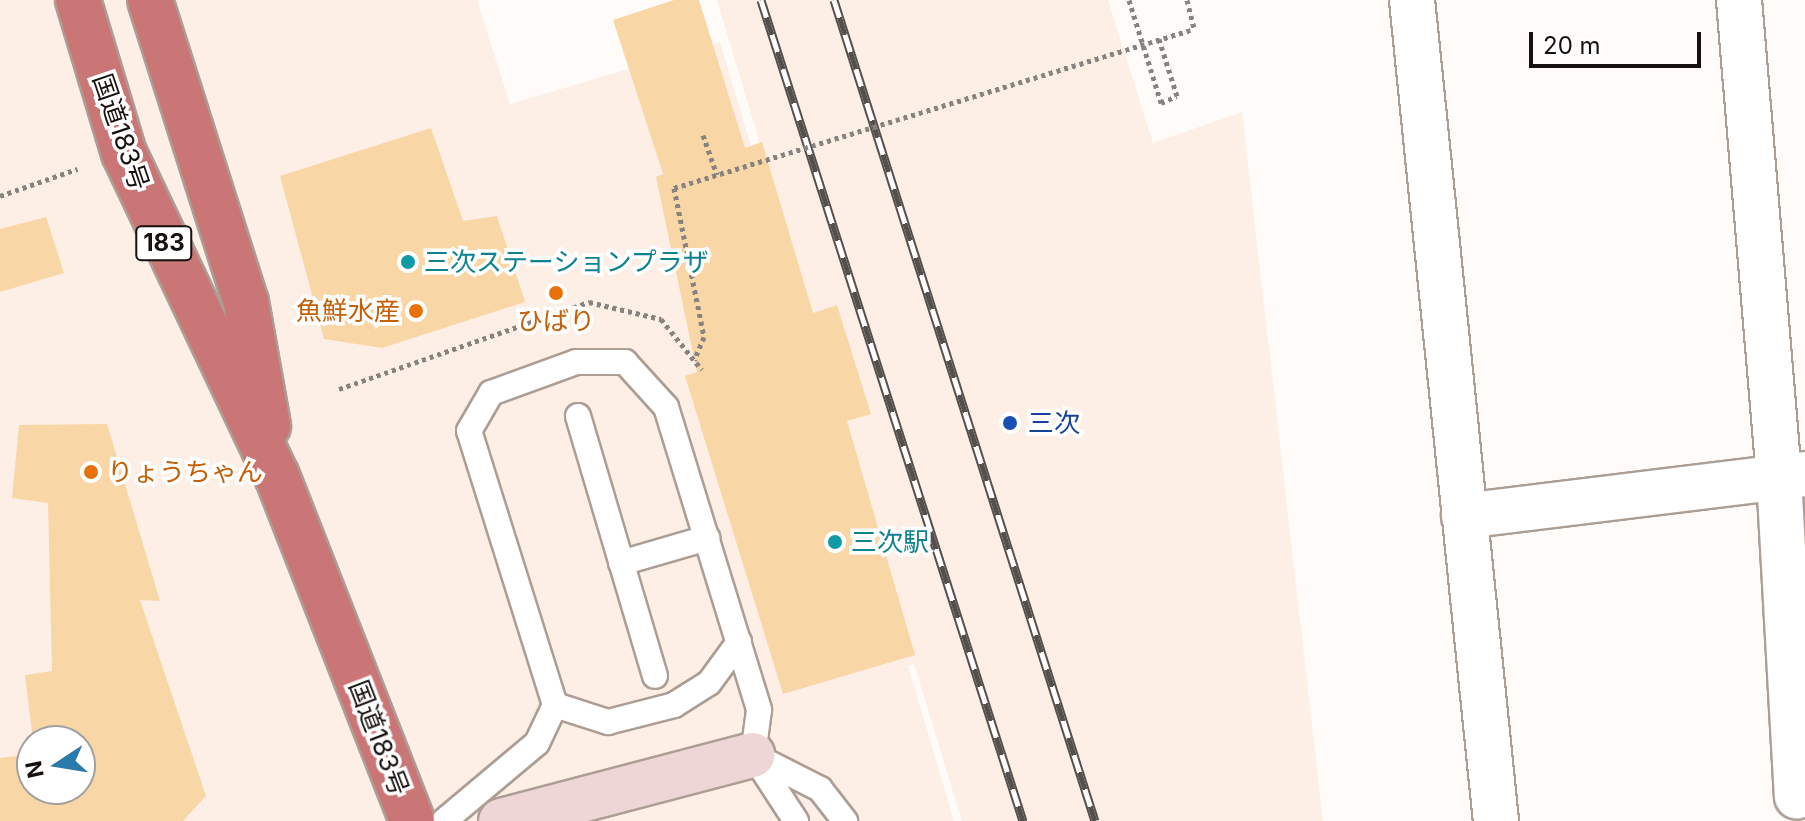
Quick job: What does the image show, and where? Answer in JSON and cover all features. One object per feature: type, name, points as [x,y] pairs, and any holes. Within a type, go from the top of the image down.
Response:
[{"type":"highway","name":"国道183号","points":[[78,0],[124,153],[277,476],[412,821]]},
{"type":"highway","name":"国道183号","points":[[150,0],[246,302],[277,476]]},
{"type":"main road","points":[[501,821],[753,755]]},
{"type":"street","points":[[1412,0],[1496,821]]},
{"type":"street","points":[[1739,0],[1792,475],[1797,796]]},
{"type":"street","points":[[1464,516],[1792,475]]},
{"type":"lane","points":[[444,821],[537,743],[555,705],[469,431],[484,401],[576,362],[625,362],[666,407],[759,710],[753,755],[796,821]]},
{"type":"lane","points":[[578,416],[655,676]]},
{"type":"lane","points":[[621,563],[707,538]]},
{"type":"lane","points":[[555,705],[608,722],[674,705],[709,683],[739,642]]},
{"type":"lane","points":[[753,755],[820,789],[845,821]]},
{"type":"path","points":[[1129,0],[1161,103],[1177,96],[1159,39]]},
{"type":"path","points":[[694,360],[704,337],[674,188],[1194,29],[1187,0]]},
{"type":"path","points":[[703,135],[717,175]]},
{"type":"path","points":[[0,196],[124,153]]},
{"type":"shaded area","points":[[0,0],[477,0],[510,104],[720,42],[764,189],[773,187],[717,0],[1108,0],[1153,143],[1242,112],[1323,821],[962,821],[914,664],[908,666],[954,821],[0,821]]},
{"type":"building","points":[[674,0],[699,0],[745,148],[762,142],[813,313],[837,305],[871,414],[847,421],[915,655],[783,694],[685,376],[697,372],[656,177],[663,174],[613,20]]},
{"type":"building","name":"三次ステーションプラザ","points":[[431,128],[463,221],[497,216],[525,302],[382,348],[324,339],[280,176]]},
{"type":"building","points":[[46,217],[64,273],[0,292],[0,229]]},
{"type":"building","points":[[107,424],[160,601],[140,600],[206,796],[183,821],[0,821],[0,758],[16,756],[16,805],[96,805],[96,725],[31,725],[25,675],[52,671],[48,503],[12,498],[19,425]]},
{"type":"railway","points":[[761,0],[1023,821]]},
{"type":"railway","points":[[834,0],[1095,821]]},
{"type":"place","name":"三次ステーションプラザ","points":[[408,262]]},
{"type":"place","name":"ひばり","points":[[556,293]]},
{"type":"place","name":"魚鮮水産","points":[[416,311]]},
{"type":"place","name":"三次","points":[[1010,423]]},
{"type":"place","name":"りょうちゃん","points":[[91,472]]},
{"type":"place","name":"三次駅","points":[[835,542]]}]
